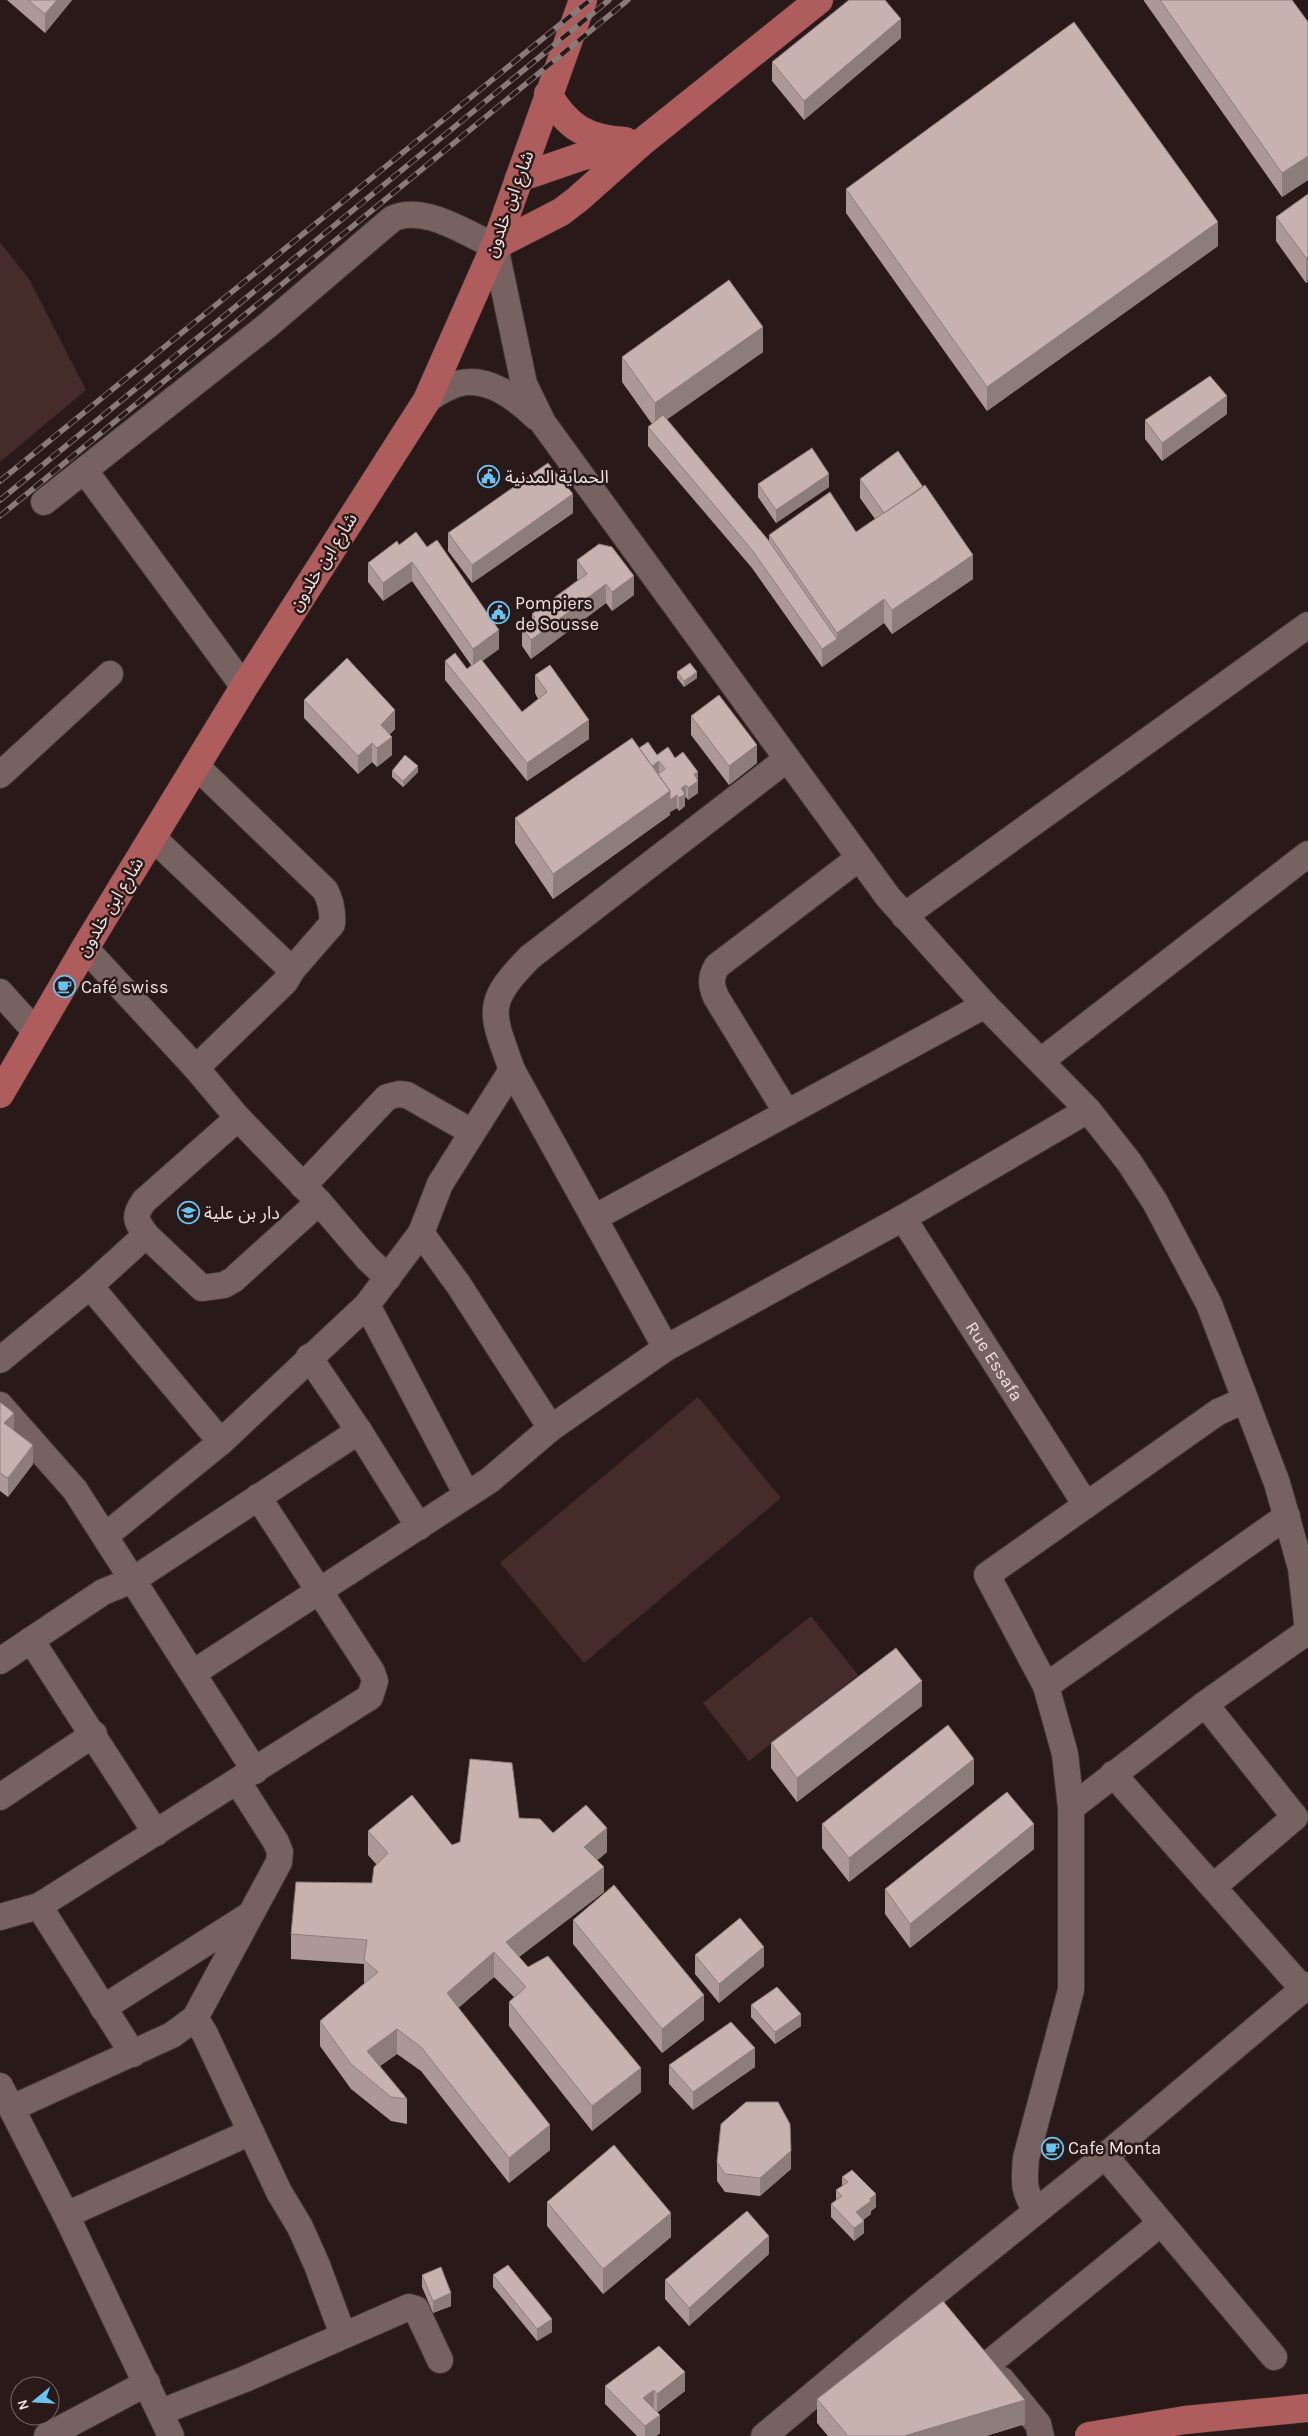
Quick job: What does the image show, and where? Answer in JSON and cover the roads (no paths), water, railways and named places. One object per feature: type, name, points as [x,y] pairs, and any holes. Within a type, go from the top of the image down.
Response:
[{"type":"main road","name":"شارع ابن خلدون","points":[[0,1094],[152,837],[427,400],[495,246],[583,0]]},
{"type":"main road","points":[[495,246],[561,212],[642,142],[819,0]]},
{"type":"main road","points":[[548,94],[558,111],[572,125],[590,135],[609,140],[642,142]]},
{"type":"main road","points":[[519,178],[580,157],[642,142]]},
{"type":"main road","points":[[1088,2436],[1190,2428],[1308,2408]]},
{"type":"street","points":[[44,502],[268,325],[392,219],[408,214],[429,217],[495,246],[524,384],[543,423],[859,858],[904,916],[985,1005],[1088,1110],[1139,1178],[1185,1256],[1209,1304],[1276,1483],[1287,1516],[1300,1568],[1308,1631],[1205,1704],[1071,1808]]},
{"type":"street","points":[[427,400],[458,383],[473,382],[491,386],[515,398],[543,423]]},
{"type":"street","points":[[85,471],[244,688]]},
{"type":"street","points":[[904,916],[1308,625]]},
{"type":"street","points":[[0,775],[110,674]]},
{"type":"street","points":[[666,1348],[512,1070],[496,1026],[495,1014],[500,992],[506,982],[530,957],[787,759]]},
{"type":"street","points":[[196,766],[325,890],[329,897],[333,915],[332,924],[292,970],[285,982],[196,1068]]},
{"type":"street","points":[[152,837],[292,970]]},
{"type":"street","points":[[1041,1061],[1308,854]]},
{"type":"street","points":[[787,1113],[716,997],[711,980],[717,966],[859,858]]},
{"type":"street","points":[[85,948],[196,1068],[238,1118],[311,1194],[367,1258],[388,1278]]},
{"type":"street","points":[[0,992],[36,1032]]},
{"type":"street","points":[[594,1218],[985,1005]]},
{"type":"street","points":[[105,1536],[221,1442],[309,1357],[367,1305],[421,1232],[440,1184],[512,1070]]},
{"type":"street","points":[[238,1118],[144,1201],[136,1212],[137,1222],[146,1235],[202,1288],[224,1285],[232,1280],[311,1194],[387,1097],[393,1094],[407,1095],[472,1132]]},
{"type":"street","points":[[193,1673],[490,1480],[551,1428],[666,1348],[903,1218],[1088,1110]]},
{"type":"street","name":"Rue Essafa","points":[[903,1218],[1086,1505]]},
{"type":"street","points":[[421,1232],[458,1284],[551,1428]]},
{"type":"street","points":[[0,1360],[90,1286],[146,1235]]},
{"type":"street","points":[[90,1286],[221,1442]]},
{"type":"street","points":[[367,1305],[467,1495]]},
{"type":"street","points":[[309,1357],[359,1431],[418,1527]]},
{"type":"street","points":[[1036,2211],[1026,2195],[1023,2184],[1026,2158],[1071,1990],[1071,1808],[1065,1754],[1046,1686],[987,1575],[1218,1412],[1245,1400]]},
{"type":"street","points":[[0,1405],[75,1490],[193,1673],[246,1776],[280,1852],[279,1862],[195,2018],[172,2035],[12,2108]]},
{"type":"street","points":[[0,1661],[103,1592],[133,1580],[359,1431]]},
{"type":"street","points":[[0,1917],[39,1906],[370,1698],[375,1681],[372,1672],[258,1497]]},
{"type":"street","points":[[1046,1686],[1287,1516]]},
{"type":"street","points":[[31,1640],[94,1734],[156,1832]]},
{"type":"street","points":[[1205,1704],[1295,1817],[1213,1887]]},
{"type":"street","points":[[0,1797],[94,1734]]},
{"type":"street","points":[[764,2436],[937,2304],[1036,2211],[1105,2156],[1306,1987],[1213,1887],[1114,1774]]},
{"type":"street","points":[[39,1906],[133,2054]]},
{"type":"street","points":[[103,2008],[250,1915]]},
{"type":"street","points":[[195,2018],[205,2034],[279,2192],[304,2235],[343,2335]]},
{"type":"street","points":[[0,2086],[66,2215],[171,2436]]},
{"type":"street","points":[[66,2215],[251,2132]]},
{"type":"street","points":[[1105,2156],[1274,2357]]},
{"type":"street","points":[[1041,2436],[1038,2424],[981,2356],[1161,2223]]},
{"type":"street","points":[[161,2412],[245,2379],[343,2335],[413,2307],[416,2309],[440,2360]]},
{"type":"street","points":[[47,2436],[147,2383]]},
{"type":"railway","points":[[0,481],[590,0]]},
{"type":"railway","points":[[0,500],[609,0]]},
{"type":"railway","points":[[0,516],[628,0]]},
{"type":"place","name":"الحماية المدنية","points":[[489,477]]},
{"type":"place","name":"Pompiers de Sousse","points":[[499,613]]},
{"type":"place","name":"Café swiss","points":[[65,987]]},
{"type":"place","name":"دار بن علية","points":[[188,1213]]},
{"type":"place","name":"Cafe Monta","points":[[1052,2148]]}]
